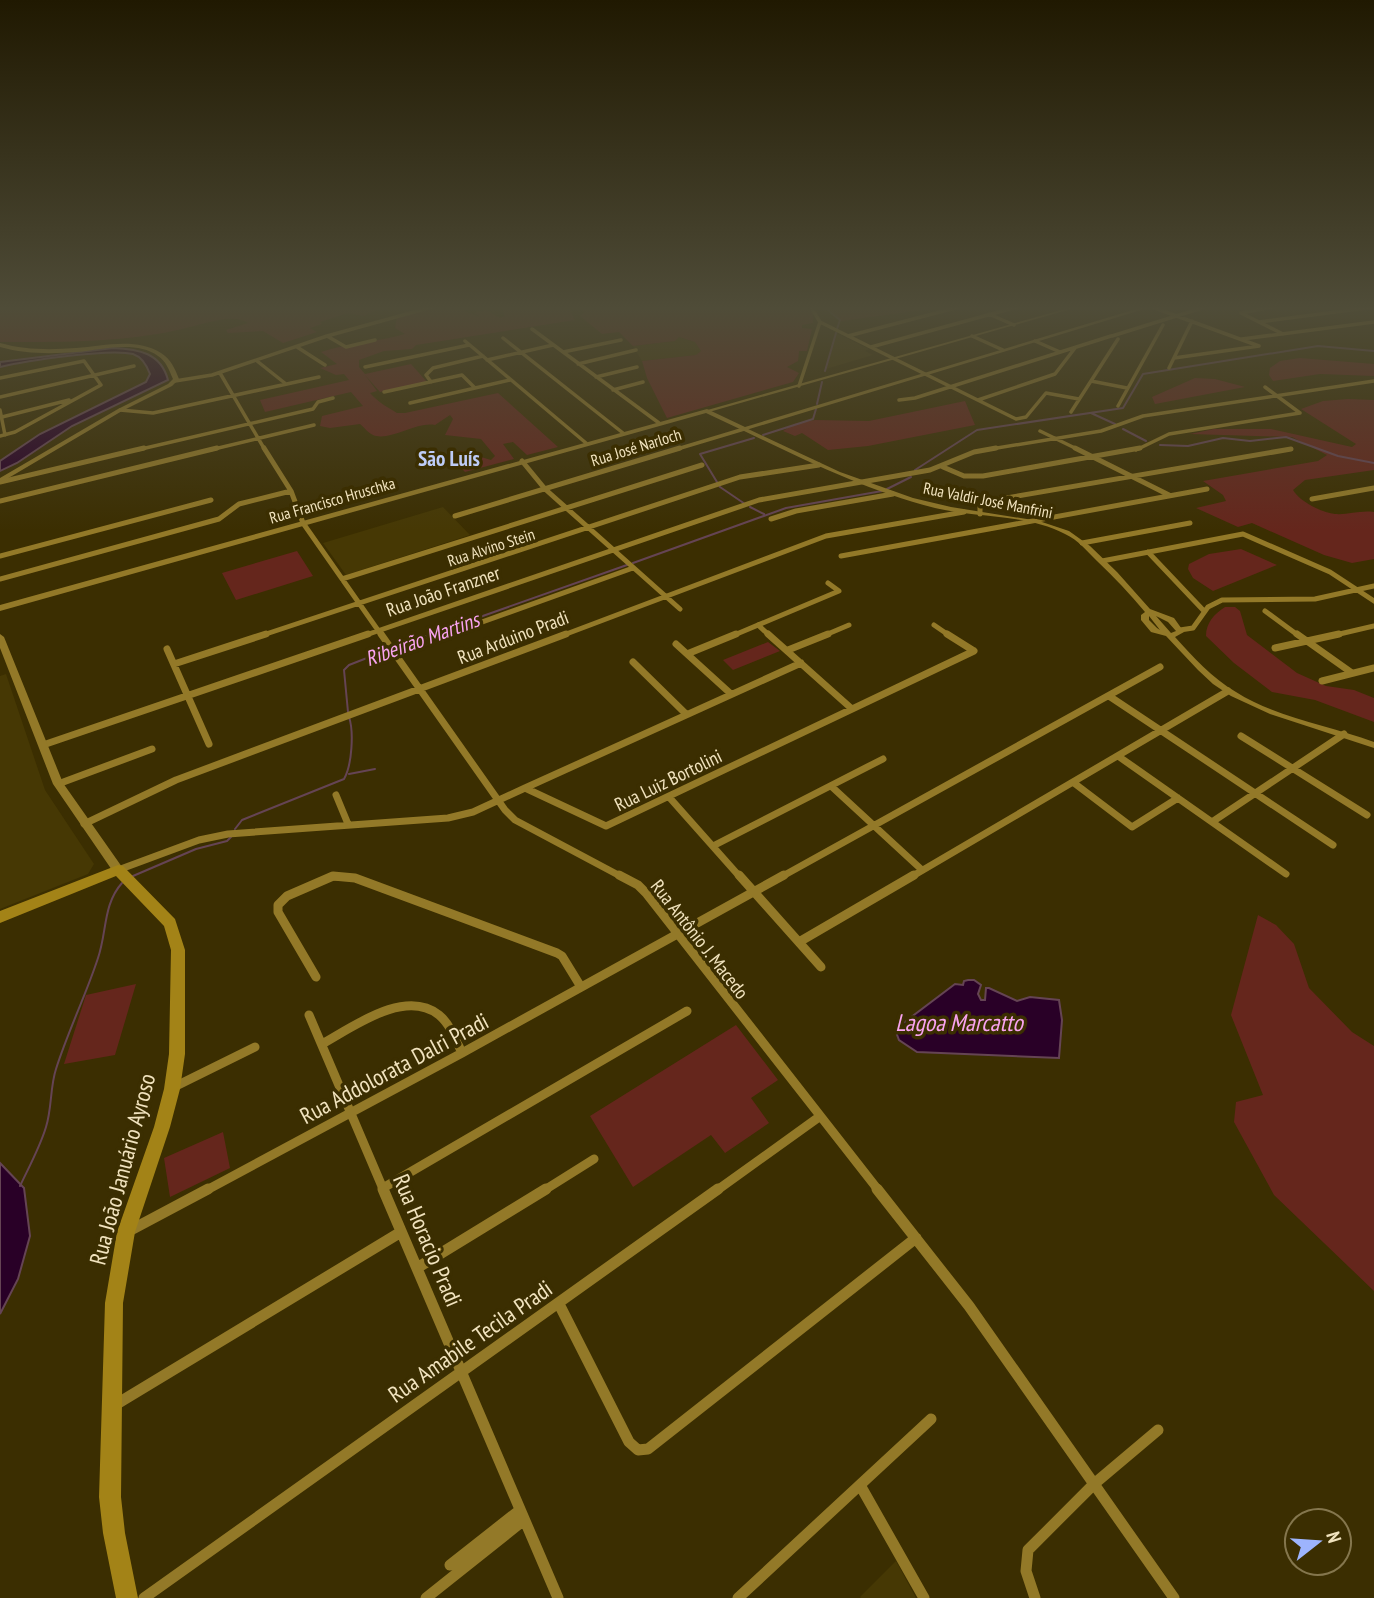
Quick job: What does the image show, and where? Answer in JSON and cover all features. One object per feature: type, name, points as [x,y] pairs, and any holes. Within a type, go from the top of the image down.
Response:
[{"type":"main road","points":[[0,481],[174,382]]},
{"type":"main road","name":"Rua José Narloch","points":[[744,429],[896,382]]},
{"type":"main road","name":"Rua Francisco Hruschka","points":[[0,608],[707,411]]},
{"type":"main road","name":"Rua Valdir José Manfrini","points":[[707,411],[744,429]]},
{"type":"main road","name":"Rua João Januário Ayroso","points":[[0,637],[58,784],[84,824],[125,876],[159,910],[175,936],[178,950],[177,1046],[172,1089],[162,1127],[126,1232],[114,1303],[110,1497],[127,1598]]},
{"type":"main road","points":[[0,917],[125,876]]},
{"type":"street","points":[[0,397],[69,382]]},
{"type":"street","points":[[80,398],[1,414],[3,435],[80,398],[101,386],[98,382]]},
{"type":"street","name":"Rua Antônio J. Macedo","points":[[224,382],[291,491],[303,523],[498,801],[515,820],[638,885],[969,1306],[1174,1598]]},
{"type":"street","points":[[120,410],[148,414],[297,382]]},
{"type":"street","points":[[390,398],[384,393],[431,382]]},
{"type":"street","points":[[469,382],[475,388]]},
{"type":"street","points":[[410,403],[503,382]]},
{"type":"street","points":[[512,382],[586,443]]},
{"type":"street","points":[[555,382],[621,437]]},
{"type":"street","points":[[602,382],[659,423]]},
{"type":"street","points":[[613,390],[643,382]]},
{"type":"street","points":[[799,386],[800,382]]},
{"type":"street","name":"Rua Francisco Hruschka","points":[[707,411],[815,382]]},
{"type":"street","points":[[941,382],[1016,419],[1026,417],[1046,393],[1079,398]]},
{"type":"street","points":[[899,400],[964,382]]},
{"type":"street","points":[[978,400],[1033,382]]},
{"type":"street","points":[[1071,412],[1091,382]]},
{"type":"street","points":[[1094,382],[1127,388]]},
{"type":"street","points":[[1118,406],[1130,382]]},
{"type":"street","points":[[943,467],[977,451],[1108,430],[1132,419],[1374,383]]},
{"type":"street","points":[[943,467],[978,477],[1143,449],[1159,436],[1169,433],[1300,413],[1265,387]]},
{"type":"street","points":[[0,481],[249,424],[316,407],[318,402],[333,397]]},
{"type":"street","points":[[1132,419],[1140,410]]},
{"type":"street","points":[[0,501],[314,425]]},
{"type":"street","name":"Rua Valdir José Manfrini","points":[[744,429],[818,465],[885,491],[964,512],[1066,531],[1101,561],[1210,677],[1228,691],[1254,705],[1374,745]]},
{"type":"street","name":"Rua José Narloch","points":[[455,516],[744,429]]},
{"type":"street","points":[[1040,431],[1170,496]]},
{"type":"street","points":[[980,514],[980,504],[983,502],[1291,449]]},
{"type":"street","points":[[522,461],[545,489],[680,609]]},
{"type":"street","points":[[342,579],[702,465]]},
{"type":"street","name":"Rua Alvino Stein","points":[[174,664],[745,476],[818,465]]},
{"type":"street","name":"Rua João Franzner","points":[[43,746],[745,504],[943,467]]},
{"type":"street","points":[[1312,499],[1374,488]]},
{"type":"street","points":[[841,556],[1207,489]]},
{"type":"street","points":[[0,579],[219,520],[237,506],[291,491]]},
{"type":"street","points":[[771,519],[885,491]]},
{"type":"street","points":[[0,555],[211,500]]},
{"type":"street","name":"Rua Arduino Pradi","points":[[84,824],[176,780],[826,536],[964,512]]},
{"type":"street","points":[[1082,543],[1190,523]]},
{"type":"street","points":[[1101,561],[1243,534],[1330,572],[1374,601]]},
{"type":"street","points":[[1148,552],[1204,611]]},
{"type":"street","points":[[393,650],[630,566]]},
{"type":"street","points":[[687,654],[839,592],[828,583]]},
{"type":"street","points":[[1172,636],[1180,630],[1194,628],[1204,611],[1214,603],[1234,598],[1301,600],[1374,586]]},
{"type":"street","points":[[1150,611],[1164,615],[1180,630]]},
{"type":"street","points":[[1265,611],[1352,673]]},
{"type":"street","points":[[758,625],[852,709]]},
{"type":"street","points":[[788,650],[849,625]]},
{"type":"street","name":"Rua Luiz Bortolini","points":[[526,788],[606,826],[974,651],[934,625]]},
{"type":"street","points":[[1275,649],[1374,626]]},
{"type":"street","points":[[676,644],[731,694]]},
{"type":"street","points":[[167,649],[209,744]]},
{"type":"street","points":[[633,662],[686,714]]},
{"type":"street","points":[[125,876],[199,840],[228,834],[459,816],[498,801],[801,663]]},
{"type":"street","name":"Rua Addolorata Dalri Pradi","points":[[126,1232],[463,1053],[872,824],[1160,667]]},
{"type":"street","points":[[1322,681],[1374,668]]},
{"type":"street","points":[[799,942],[1228,691]]},
{"type":"street","points":[[1109,696],[1333,845]]},
{"type":"street","points":[[1212,822],[1344,734]]},
{"type":"street","points":[[1241,736],[1367,816]]},
{"type":"street","points":[[58,784],[152,749]]},
{"type":"street","points":[[1118,756],[1286,874]]},
{"type":"street","points":[[713,846],[883,759]]},
{"type":"street","points":[[1074,783],[1132,827],[1178,798]]},
{"type":"street","points":[[831,786],[922,870]]},
{"type":"street","points":[[335,795],[348,824]]},
{"type":"street","points":[[669,797],[821,967]]},
{"type":"street","points":[[316,977],[278,912],[278,905],[287,896],[339,875],[355,878],[557,953],[562,956],[581,987]]},
{"type":"street","points":[[322,1044],[398,1007],[419,1004],[439,1015],[463,1053]]},
{"type":"street","points":[[383,1188],[687,1011]]},
{"type":"street","name":"Rua Horacio Pradi","points":[[309,1015],[558,1598]]},
{"type":"street","points":[[172,1089],[256,1047]]},
{"type":"street","name":"Rua Amabile Tecila Pradi","points":[[144,1598],[820,1117]]},
{"type":"street","points":[[417,1268],[594,1159]]},
{"type":"street","points":[[111,1407],[401,1232]]},
{"type":"street","points":[[559,1304],[629,1442],[638,1450],[648,1450],[916,1238]]},
{"type":"street","points":[[738,1598],[931,1419]]},
{"type":"street","points":[[1035,1598],[1026,1571],[1028,1550],[1094,1484],[1158,1430]]},
{"type":"street","points":[[860,1485],[924,1598]]},
{"type":"street","points":[[450,1565],[522,1515]]},
{"type":"street","points":[[426,1598],[522,1515]]},
{"type":"shaded area","points":[[342,382],[370,382],[377,391],[370,393],[379,402],[397,413],[405,413],[498,393],[558,447],[527,455],[513,442],[503,444],[514,459],[465,472],[450,456],[461,451],[491,460],[495,456],[481,439],[445,435],[453,419],[450,415],[435,425],[380,436],[371,434],[360,424],[330,428],[320,426],[322,416],[363,406],[351,392],[265,412],[260,400]]},
{"type":"shaded area","points":[[371,382],[427,382],[380,392]]},
{"type":"shaded area","points":[[649,382],[793,382],[793,382],[667,418]]},
{"type":"shaded area","points":[[1187,382],[1225,382],[1245,387],[1155,404],[1152,397]]},
{"type":"shaded area","points":[[1374,400],[1374,470],[1305,480],[1293,490],[1305,502],[1330,513],[1374,512],[1374,559],[1352,563],[1324,555],[1252,523],[1238,527],[1196,508],[1226,501],[1223,495],[1203,481],[1318,461],[1327,455],[1292,437],[1190,434],[1214,429],[1271,429],[1352,447],[1356,444],[1301,409],[1323,401]]},
{"type":"shaded area","points":[[965,401],[975,425],[868,446],[828,450],[802,433],[795,436],[783,431],[794,424],[815,420],[869,421]]},
{"type":"shaded area","points":[[443,507],[470,535],[346,575],[323,543]]},
{"type":"shaded area","points":[[1241,549],[1277,565],[1213,591],[1193,578],[1188,569],[1189,564],[1209,554]]},
{"type":"shaded area","points":[[297,551],[313,576],[236,600],[222,573]]},
{"type":"shaded area","points":[[1225,607],[1235,607],[1240,611],[1247,635],[1297,673],[1326,686],[1354,690],[1374,698],[1374,722],[1315,700],[1272,692],[1234,663],[1206,636],[1211,619]]},
{"type":"shaded area","points":[[768,642],[780,651],[733,670],[723,660]]},
{"type":"shaded area","points":[[6,674],[45,790],[94,864],[88,874],[0,909],[0,676]]},
{"type":"shaded area","points":[[1258,915],[1276,925],[1294,944],[1309,988],[1352,1032],[1374,1046],[1374,1291],[1274,1195],[1234,1122],[1236,1102],[1263,1095],[1231,1015]]},
{"type":"shaded area","points":[[136,984],[115,1055],[64,1064],[86,995]]},
{"type":"shaded area","points":[[736,1025],[778,1080],[751,1098],[769,1123],[725,1153],[711,1135],[633,1187],[590,1116]]},
{"type":"shaded area","points":[[223,1132],[230,1168],[170,1197],[164,1158]]},
{"type":"shaded area","points":[[896,1561],[916,1598],[861,1598],[860,1597]]},
{"type":"water","points":[[146,382],[165,382],[72,426],[17,463],[0,471],[0,461],[40,434]]},
{"type":"water","name":"Lagoa Marcatto","points":[[974,980],[981,985],[978,994],[981,1000],[985,1000],[986,988],[989,988],[1017,1001],[1030,997],[1059,1000],[1062,1020],[1059,1058],[917,1052],[899,1040],[896,1032],[902,1024],[955,984],[963,985],[964,981]]},
{"type":"water","points":[[0,1163],[24,1188],[30,1236],[18,1279],[0,1314]]},
{"type":"waterway","points":[[817,404],[822,382]]},
{"type":"waterway","name":"Ribeirão Martins","points":[[915,470],[977,430],[1123,408],[1139,382]]},
{"type":"waterway","points":[[763,435],[813,419],[816,409]]},
{"type":"waterway","points":[[1091,413],[1115,424]]},
{"type":"waterway","points":[[1123,429],[1146,441]]},
{"type":"waterway","points":[[1160,445],[1188,446],[1223,438],[1250,441],[1286,437],[1338,456],[1374,463]]},
{"type":"waterway","points":[[745,504],[720,487],[700,454],[754,438]]},
{"type":"waterway","name":"Ribeirão Martins","points":[[887,489],[911,477]]},
{"type":"waterway","name":"Ribeirão Martins","points":[[633,563],[786,508],[882,491]]},
{"type":"waterway","points":[[750,507],[764,514]]},
{"type":"waterway","name":"Ribeirão Martins","points":[[395,647],[627,565]]},
{"type":"waterway","name":"Ribeirão Martins","points":[[348,712],[344,670],[349,665],[390,649]]},
{"type":"waterway","name":"Ribeirão Martins","points":[[235,829],[242,820],[344,779],[351,748],[349,717]]},
{"type":"waterway","points":[[349,774],[375,769]]},
{"type":"waterway","name":"Ribeirão Martins","points":[[133,876],[196,849],[227,841],[231,837]]},
{"type":"waterway","name":"Ribeirão Martins","points":[[20,1186],[44,1134],[56,1069],[98,958],[108,909],[122,883]]},
{"type":"district","name":"São Luís","points":[[449,458]]}]
